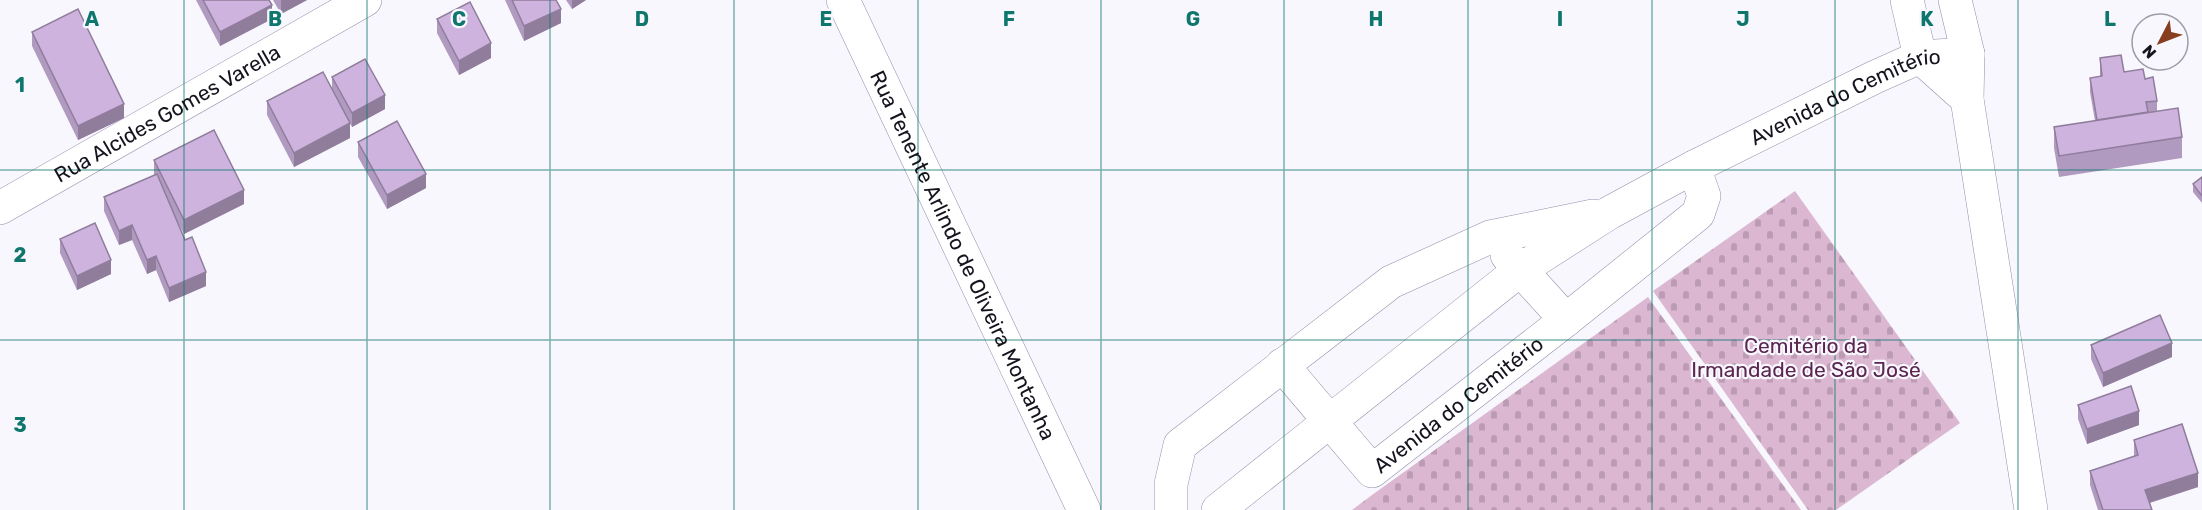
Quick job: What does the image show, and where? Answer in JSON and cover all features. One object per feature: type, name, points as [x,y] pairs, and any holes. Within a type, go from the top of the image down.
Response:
[{"type":"street","name":"Rua Alcides Gomes Varella","points":[[0,208],[365,0]]},
{"type":"street","name":"Rua Tenente Arlindo de Oliveira Montanha","points":[[843,0],[1084,510]]},
{"type":"street","points":[[1907,0],[1920,57],[1967,99]]},
{"type":"street","points":[[1955,0],[1968,54],[1967,99],[2031,510]]},
{"type":"street","name":"Avenida do Cemitério","points":[[1218,510],[1520,270],[1609,213],[1694,167],[1920,57],[1968,54]]},
{"type":"street","name":"Avenida do Cemitério","points":[[1282,365],[1372,471],[1698,214],[1704,196],[1694,167]]},
{"type":"street","name":"Avenida do Cemitério","points":[[1172,510],[1171,484],[1180,445],[1390,282],[1490,237],[1609,213]]},
{"type":"street","name":"Avenida do Cemitério","points":[[1490,237],[1566,320]]},
{"type":"green space","name":"Cemitério da Irmandade de São José","points":[[1795,191],[1960,423],[1836,510],[1808,510],[1653,291]]},
{"type":"green space","points":[[1648,297],[1801,510],[1352,510],[1372,495]]},
{"type":"building","points":[[203,0],[269,0],[272,5],[220,32]]},
{"type":"building","points":[[512,0],[556,0],[561,9],[524,26]]},
{"type":"building","points":[[470,2],[491,43],[459,61],[437,19]]},
{"type":"building","points":[[78,9],[124,104],[78,126],[32,32]]},
{"type":"building","points":[[2121,55],[2124,72],[2144,72],[2145,79],[2153,77],[2157,101],[2146,102],[2148,112],[2097,120],[2090,78],[2102,76],[2100,58]]},
{"type":"building","points":[[365,59],[385,95],[352,113],[332,77]]},
{"type":"building","points":[[323,72],[350,123],[294,153],[267,101]]},
{"type":"building","points":[[2178,108],[2182,137],[2059,156],[2054,127]]},
{"type":"building","points":[[397,121],[426,174],[387,195],[358,142]]},
{"type":"building","points":[[214,130],[244,190],[184,220],[154,160]]},
{"type":"building","points":[[157,174],[185,240],[192,237],[206,272],[169,288],[156,256],[147,260],[132,225],[119,231],[104,197]]},
{"type":"building","points":[[2202,177],[2202,196],[2193,184]]},
{"type":"building","points":[[95,223],[111,260],[77,276],[60,239]]},
{"type":"building","points":[[2160,315],[2172,343],[2103,373],[2091,345]]},
{"type":"building","points":[[2131,386],[2139,411],[2087,429],[2078,405]]},
{"type":"building","points":[[2182,424],[2198,473],[2145,490],[2152,510],[2103,510],[2090,471],[2138,455],[2134,440]]}]
